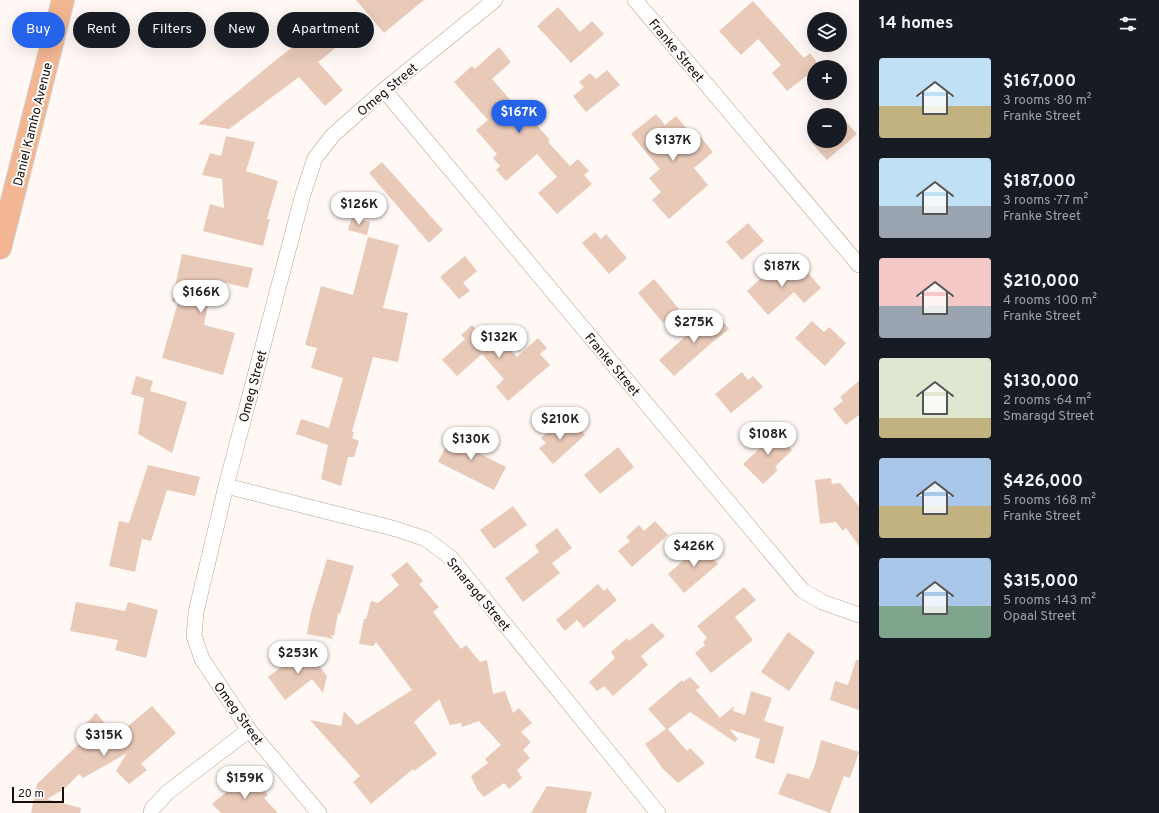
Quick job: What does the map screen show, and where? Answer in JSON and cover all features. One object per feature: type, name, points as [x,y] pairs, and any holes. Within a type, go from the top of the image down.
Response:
[{"type":"main road","name":"Daniel Kamho Avenue","points":[[0,248],[63,0]]},
{"type":"street","name":"Omeg Street","points":[[320,813],[249,730],[202,659],[194,636],[196,612],[226,486],[303,194],[315,158],[333,135],[384,90],[495,0]]},
{"type":"street","name":"Franke Street","points":[[635,0],[859,265]]},
{"type":"street","name":"Franke Street","points":[[384,90],[802,590],[822,602],[859,615]]},
{"type":"street","name":"Smaragd Street","points":[[226,486],[396,529],[426,539],[450,558],[658,813]]},
{"type":"street","points":[[151,813],[152,809],[168,792],[249,730]]},
{"type":"building","points":[[356,0],[424,0],[384,33],[374,21],[374,12],[366,12]]},
{"type":"building","points":[[753,1],[804,58],[810,53],[815,60],[807,60],[807,75],[787,91],[772,73],[781,65],[758,39],[741,55],[719,31]]},
{"type":"building","points":[[558,7],[580,32],[592,21],[604,34],[571,63],[537,26]]},
{"type":"building","points":[[499,47],[511,62],[492,79],[522,113],[529,106],[538,117],[533,121],[550,140],[548,142],[570,166],[578,159],[589,171],[584,175],[592,184],[557,214],[538,193],[557,177],[537,154],[506,181],[496,170],[500,166],[493,158],[497,154],[476,130],[488,120],[454,82],[472,66],[475,69]]},
{"type":"building","points":[[292,48],[336,48],[318,62],[343,90],[325,106],[299,77],[229,129],[198,124]]},
{"type":"building","points":[[607,70],[620,85],[586,112],[573,96],[584,87],[579,82],[590,73],[596,79]]},
{"type":"building","points":[[656,114],[665,125],[676,116],[695,138],[699,135],[713,152],[694,168],[708,185],[669,219],[652,200],[661,192],[649,178],[660,169],[631,134]]},
{"type":"building","points":[[847,123],[857,134],[847,143]]},
{"type":"building","points":[[226,136],[255,142],[246,171],[278,181],[267,219],[270,219],[263,246],[203,231],[210,204],[224,208],[222,179],[202,175],[210,153],[221,156]]},
{"type":"building","points":[[816,148],[841,148],[827,160]]},
{"type":"building","points":[[382,162],[443,230],[429,243],[369,173]]},
{"type":"building","points":[[352,217],[370,222],[367,235],[348,230]]},
{"type":"building","points":[[748,223],[764,241],[742,260],[726,242]]},
{"type":"building","points":[[595,232],[601,239],[606,234],[627,258],[609,274],[582,243]]},
{"type":"building","points":[[368,237],[399,245],[383,308],[408,313],[398,362],[373,357],[352,432],[354,432],[352,438],[359,441],[354,457],[348,457],[341,486],[321,479],[328,445],[296,434],[301,419],[329,428],[343,378],[311,368],[317,348],[305,345],[321,286],[353,295]]},
{"type":"building","points":[[182,254],[253,268],[248,288],[213,280],[204,325],[235,333],[223,375],[162,358],[178,302],[172,301]]},
{"type":"building","points":[[465,256],[477,271],[463,283],[470,291],[459,299],[440,277]]},
{"type":"building","points":[[786,263],[797,276],[805,269],[821,288],[804,303],[794,292],[768,315],[747,291],[776,265],[779,269]]},
{"type":"building","points":[[654,279],[679,309],[663,323],[638,293]]},
{"type":"building","points":[[714,311],[729,329],[674,376],[659,360]]},
{"type":"building","points":[[812,321],[824,332],[829,327],[846,343],[825,366],[795,338]]},
{"type":"building","points":[[487,324],[517,357],[538,338],[547,348],[540,354],[550,365],[508,401],[496,387],[504,379],[482,354],[457,376],[442,360],[465,339],[461,335],[472,325],[479,332]]},
{"type":"building","points":[[742,372],[748,380],[753,376],[763,387],[731,413],[715,394]]},
{"type":"building","points":[[136,376],[153,381],[150,391],[187,402],[172,453],[138,434],[144,398],[131,394]]},
{"type":"building","points":[[859,381],[859,415],[846,425],[833,409],[843,401],[840,397]]},
{"type":"building","points":[[574,422],[585,435],[553,464],[539,448],[546,443],[541,438],[558,424],[564,431]]},
{"type":"building","points":[[455,428],[474,437],[468,448],[506,467],[494,490],[438,462]]},
{"type":"building","points":[[771,428],[792,450],[775,467],[778,470],[763,484],[743,464],[760,448],[755,443]]},
{"type":"building","points":[[618,447],[634,467],[600,494],[584,475]]},
{"type":"building","points":[[148,465],[200,477],[195,496],[167,490],[151,541],[142,539],[135,572],[109,566],[119,521],[129,523]]},
{"type":"building","points":[[831,478],[832,484],[840,483],[859,506],[859,546],[846,528],[843,531],[836,522],[820,524],[815,480]]},
{"type":"building","points":[[513,506],[527,525],[494,549],[480,530]]},
{"type":"building","points":[[655,521],[668,535],[632,567],[618,551],[630,541],[626,537],[639,525],[644,531]]},
{"type":"building","points":[[557,528],[572,548],[552,563],[560,573],[523,602],[505,578],[539,552],[535,545]]},
{"type":"building","points":[[706,541],[715,551],[710,555],[718,564],[684,593],[668,574]]},
{"type":"building","points":[[327,559],[354,566],[340,614],[338,613],[334,636],[330,635],[334,639],[307,634],[311,612]]},
{"type":"building","points":[[407,562],[423,581],[419,584],[439,607],[433,612],[461,649],[466,645],[480,662],[487,660],[493,694],[505,691],[513,713],[519,708],[532,723],[521,732],[531,742],[523,750],[530,758],[517,770],[522,778],[509,789],[504,783],[484,797],[477,789],[471,776],[488,763],[485,759],[501,745],[479,721],[462,727],[461,723],[450,725],[439,699],[414,722],[437,754],[414,771],[413,769],[371,804],[353,782],[360,776],[310,720],[341,726],[344,711],[357,725],[412,690],[376,642],[373,646],[359,644],[364,619],[366,619],[371,601],[378,603],[399,585],[391,575]]},
{"type":"building","points":[[598,584],[604,591],[607,588],[617,600],[584,628],[577,620],[565,631],[556,620]]},
{"type":"building","points":[[744,587],[756,600],[735,617],[753,640],[711,673],[695,653],[705,645],[703,642],[707,638],[697,626]]},
{"type":"building","points":[[76,602],[125,611],[128,602],[158,610],[146,658],[115,650],[118,640],[70,631]]},
{"type":"building","points":[[652,623],[665,636],[641,656],[648,665],[613,696],[604,686],[597,691],[589,682],[615,658],[611,652],[627,638],[629,641]]},
{"type":"building","points":[[788,632],[815,652],[789,691],[761,672]]},
{"type":"building","points":[[306,649],[327,676],[323,693],[312,679],[285,700],[268,677]]},
{"type":"building","points":[[856,660],[859,660],[859,710],[830,700],[835,681],[848,685]]},
{"type":"building","points":[[690,677],[700,687],[696,690],[720,718],[734,706],[733,711],[745,715],[751,691],[772,698],[764,721],[784,727],[774,764],[755,758],[760,739],[729,729],[738,739],[735,742],[690,712],[668,729],[687,751],[690,748],[705,763],[678,783],[663,769],[645,744],[666,729],[648,709],[682,680],[683,682]]},
{"type":"building","points":[[152,706],[176,733],[141,764],[147,770],[129,784],[116,771],[127,753],[83,778],[79,774],[64,789],[47,799],[81,808],[80,813],[31,813],[37,784],[83,740],[79,731],[96,713],[116,736]]},
{"type":"building","points":[[821,740],[859,752],[850,778],[844,776],[830,813],[778,794],[787,773],[809,779],[815,765]]},
{"type":"building","points":[[240,781],[244,788],[257,781],[268,795],[264,798],[278,813],[221,813],[212,804]]},
{"type":"building","points":[[547,786],[592,792],[586,813],[531,813]]}]
